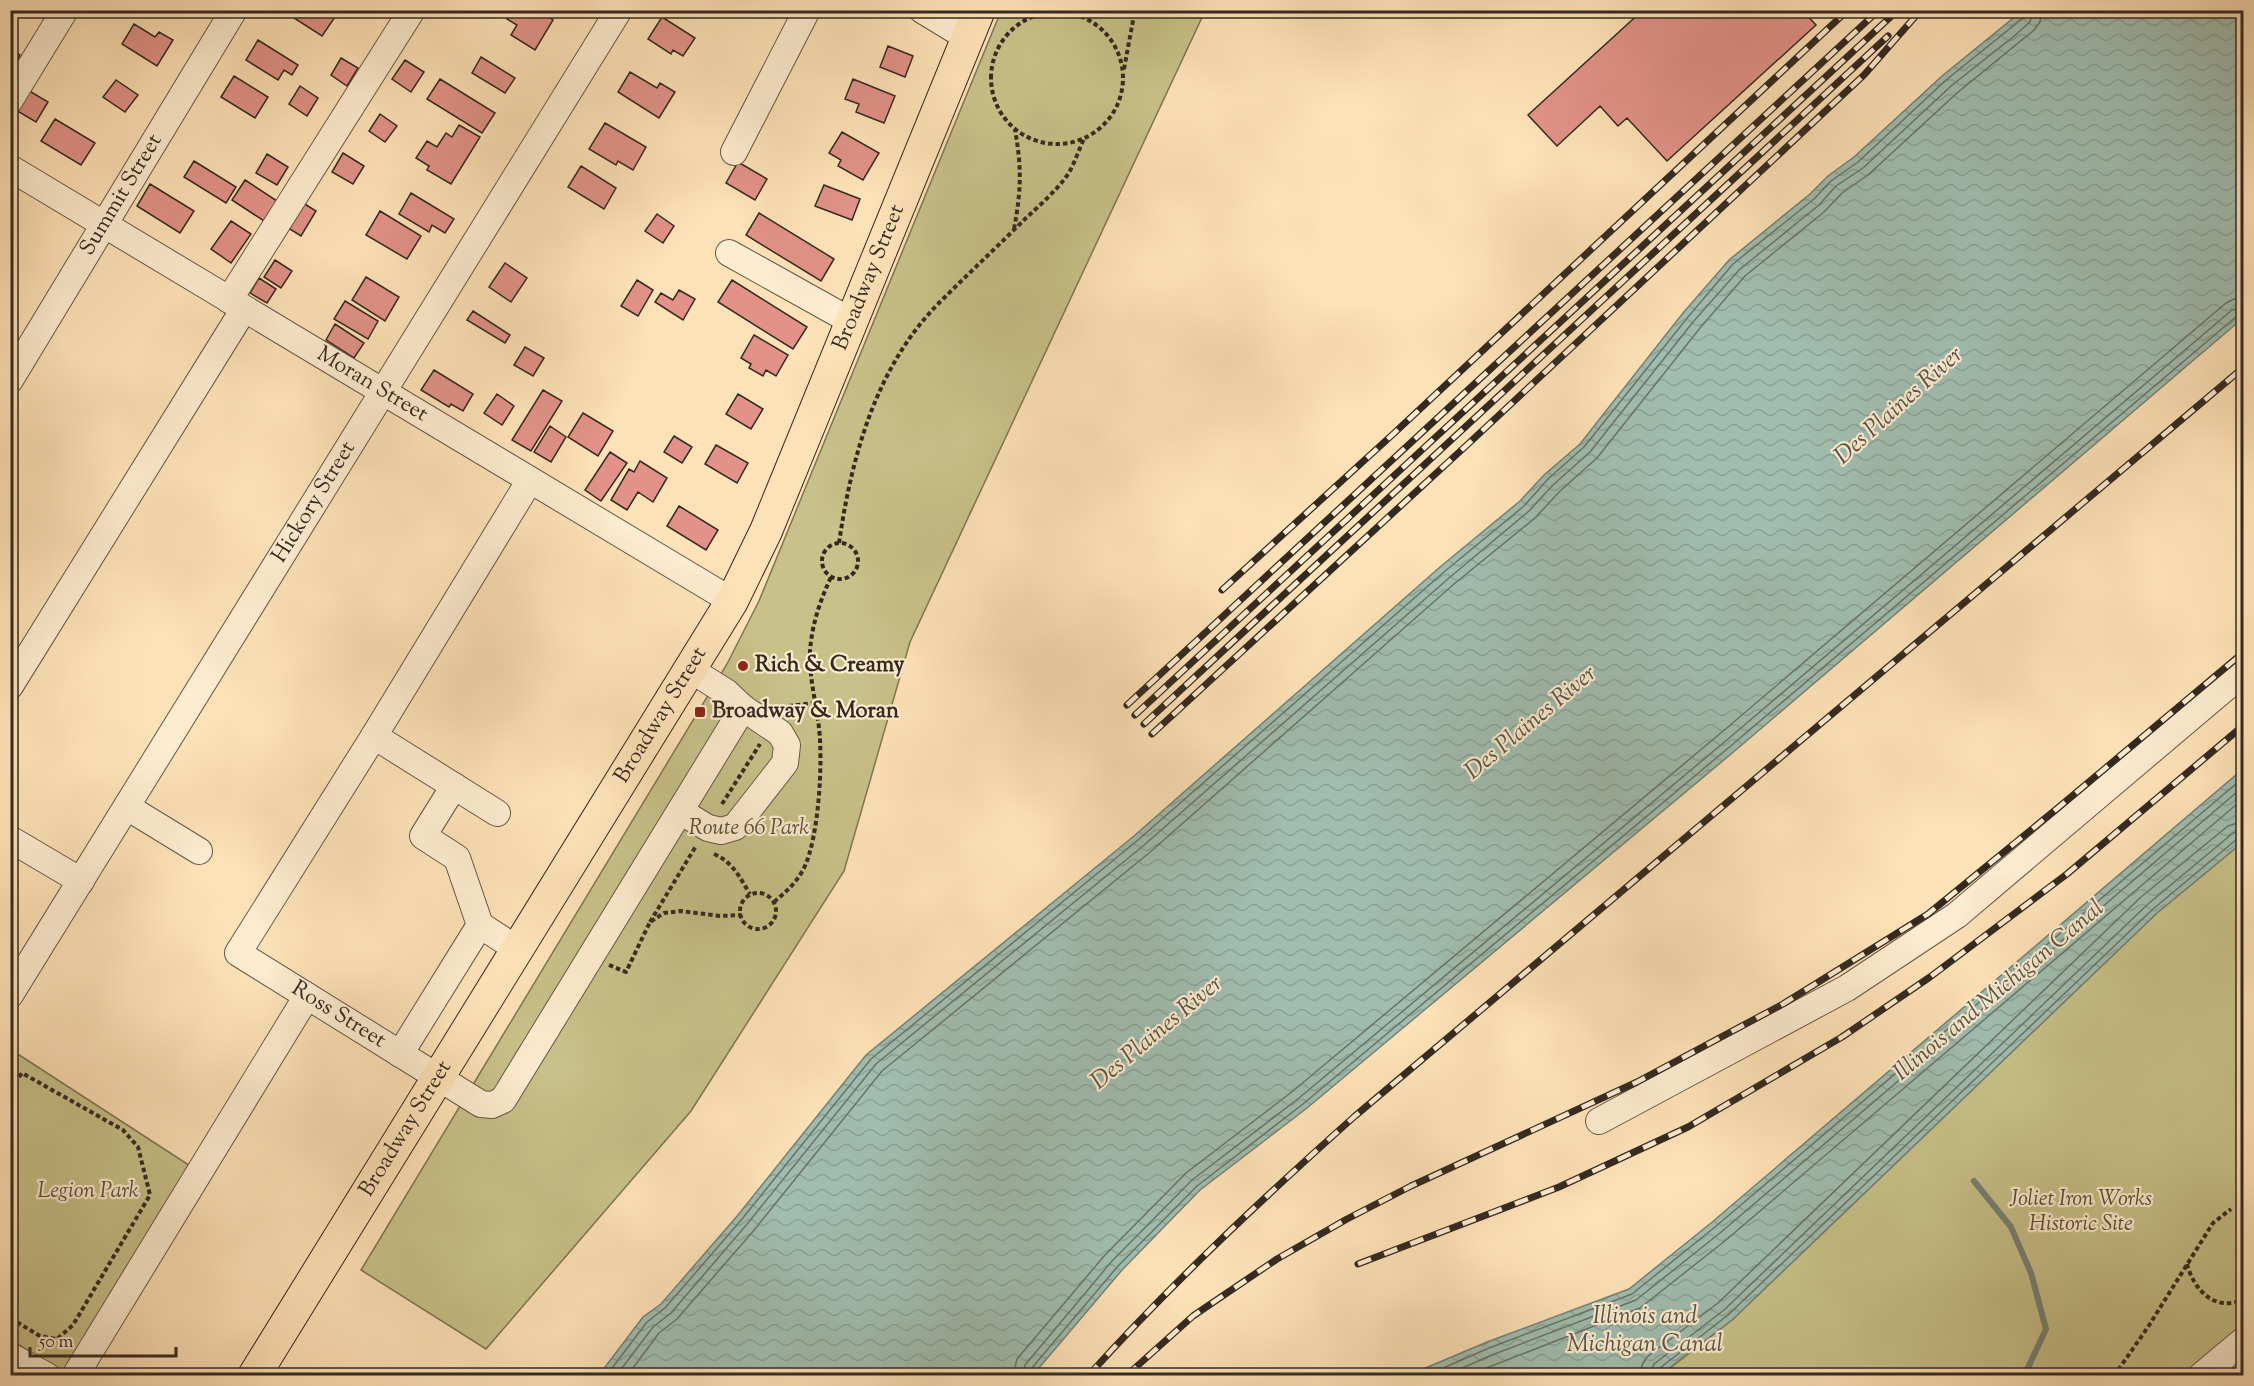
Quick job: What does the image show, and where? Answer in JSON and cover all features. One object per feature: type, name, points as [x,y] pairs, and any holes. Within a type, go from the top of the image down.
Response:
[{"type":"main road","name":"Broadway Street","points":[[254,1376],[732,601],[766,531],[973,24]]},
{"type":"street","points":[[10,100],[65,10]]},
{"type":"street","name":"Summit Street","points":[[10,380],[234,10]]},
{"type":"street","points":[[10,686],[412,10]]},
{"type":"street","name":"Hickory Street","points":[[10,995],[619,10]]},
{"type":"street","points":[[734,152],[807,10]]},
{"type":"street","points":[[922,10],[973,24]]},
{"type":"street","name":"Moran Street","points":[[10,168],[732,601]]},
{"type":"street","points":[[729,253],[851,321]]},
{"type":"street","points":[[497,813],[374,736],[530,480]]},
{"type":"street","points":[[675,820],[721,831],[735,827],[785,763],[787,745],[780,733],[743,708],[726,692],[691,670]]},
{"type":"street","points":[[1599,1120],[1847,988],[1957,915],[2244,672]]},
{"type":"street","name":"Ross Street","points":[[374,736],[238,953],[481,1104],[492,1105],[503,1100],[743,708]]},
{"type":"street","points":[[454,786],[423,836],[457,858],[480,925],[517,949]]},
{"type":"street","points":[[127,807],[199,851]]},
{"type":"street","points":[[10,839],[81,881]]},
{"type":"street","points":[[400,1054],[480,925]]},
{"type":"street","points":[[75,1376],[307,996]]},
{"type":"street","points":[[2201,1376],[2244,1340]]},
{"type":"street","points":[[10,1356],[47,1376]]},
{"type":"path","points":[[1124,70],[1118,51],[1107,34],[1092,21],[1074,13],[1054,11],[1031,16],[1012,28],[998,46],[991,68],[991,91],[999,112],[1014,129],[1030,139],[1048,144],[1066,144],[1084,139],[1102,128],[1115,111],[1123,91],[1124,70],[1136,10]]},
{"type":"path","points":[[1014,129],[1021,161],[1020,194],[1014,231]]},
{"type":"path","points":[[839,543],[846,499],[864,430],[870,411],[892,368],[916,330],[942,300],[1068,175],[1084,139]]},
{"type":"path","points":[[839,543],[846,544],[855,551],[858,562],[853,573],[848,577],[831,577],[823,568],[822,556],[828,547],[839,543]]},
{"type":"path","points":[[774,902],[792,886],[804,869],[812,846],[818,805],[819,730],[810,674],[810,652],[813,625],[820,601],[831,577]]},
{"type":"path","points":[[675,820],[696,846],[723,857],[733,866],[750,894]]},
{"type":"path","points":[[757,892],[764,894],[774,902],[777,913],[770,925],[754,928],[748,926],[741,915],[741,903],[750,894],[757,892]]},
{"type":"path","points":[[593,956],[626,972],[650,922],[664,914],[681,911],[720,916],[741,915]]},
{"type":"path","points":[[10,1089],[22,1073],[74,1100],[123,1130],[138,1147],[150,1195],[73,1325],[57,1339],[40,1336],[10,1318]]},
{"type":"path","points":[[2114,1376],[2148,1327],[2213,1222],[2231,1209]]},
{"type":"path","points":[[2187,1264],[2190,1277],[2203,1296],[2216,1302],[2228,1303],[2244,1299]]},
{"type":"green space","name":"Route 66 Park","points":[[1001,11],[1205,11],[910,642],[844,871],[691,1111],[486,1349],[361,1270],[727,664],[759,601]]},
{"type":"green space","name":"Joliet Iron Works Historic Site","points":[[2243,842],[2243,1375],[1660,1376],[1732,1320],[2157,913]]},
{"type":"green space","name":"Legion Park","points":[[10,1049],[195,1169],[64,1373],[11,1340]]},
{"type":"water","name":"Des Plaines River","points":[[2022,11],[2243,11],[2243,318],[1737,749],[1307,1108],[1200,1190],[1122,1270],[1033,1375],[599,1375],[643,1317],[661,1304],[738,1215],[866,1055],[1134,836],[1440,567],[1520,501],[1544,475],[1580,444],[1683,313],[1729,260],[1810,194],[1828,176],[1854,157],[1942,76]]},
{"type":"water","name":"Illinois and Michigan Canal","points":[[2243,769],[2243,842],[2157,913],[1732,1320],[1660,1375],[1409,1375],[1487,1342],[1629,1289],[1711,1223]]},
{"type":"building","points":[[295,10],[325,10],[335,17],[322,36],[291,16]]},
{"type":"building","points":[[512,10],[538,10],[553,20],[535,50],[511,35],[517,25],[507,19]]},
{"type":"building","points":[[1643,10],[1802,10],[1816,25],[1667,161],[1627,118],[1618,126],[1600,106],[1557,146],[1528,115]]},
{"type":"building","points":[[662,17],[695,38],[683,56],[673,50],[671,54],[648,39]]},
{"type":"building","points":[[134,24],[155,37],[159,32],[173,40],[157,66],[122,44]]},
{"type":"building","points":[[258,40],[298,65],[292,75],[284,70],[278,80],[246,60]]},
{"type":"building","points":[[888,46],[913,56],[905,77],[880,67]]},
{"type":"building","points":[[10,49],[20,55],[10,72]]},
{"type":"building","points":[[481,57],[515,78],[505,93],[472,73]]},
{"type":"building","points":[[341,58],[358,68],[347,86],[331,75]]},
{"type":"building","points":[[405,60],[424,72],[411,92],[392,79]]},
{"type":"building","points":[[630,72],[657,88],[660,83],[675,92],[659,118],[618,92]]},
{"type":"building","points":[[234,76],[268,97],[255,118],[221,97]]},
{"type":"building","points":[[440,79],[495,113],[482,133],[427,99]]},
{"type":"building","points":[[853,79],[895,96],[884,123],[856,112],[859,104],[845,99]]},
{"type":"building","points":[[116,80],[138,95],[125,112],[103,97]]},
{"type":"building","points":[[300,86],[318,98],[307,116],[289,104]]},
{"type":"building","points":[[26,89],[48,102],[36,122],[14,109]]},
{"type":"building","points":[[380,114],[397,126],[385,142],[369,131]]},
{"type":"building","points":[[55,119],[95,143],[81,165],[41,141]]},
{"type":"building","points":[[605,123],[646,147],[633,170],[618,161],[616,165],[589,149]]},
{"type":"building","points":[[459,125],[480,137],[451,184],[427,170],[429,166],[416,158],[427,141],[437,147],[446,133],[452,137]]},
{"type":"building","points":[[842,132],[879,153],[863,180],[838,166],[841,160],[829,153]]},
{"type":"building","points":[[343,153],[364,166],[353,184],[332,172]]},
{"type":"building","points":[[267,154],[288,167],[277,185],[256,173]]},
{"type":"building","points":[[194,161],[236,187],[226,203],[184,177]]},
{"type":"building","points":[[738,162],[767,179],[755,200],[726,183]]},
{"type":"building","points":[[581,166],[616,188],[604,209],[568,187]]},
{"type":"building","points":[[245,180],[277,201],[264,221],[232,200]]},
{"type":"building","points":[[150,184],[194,211],[180,233],[137,206]]},
{"type":"building","points":[[824,185],[860,199],[852,220],[815,206]]},
{"type":"building","points":[[411,193],[454,219],[445,233],[432,225],[429,232],[399,214]]},
{"type":"building","points":[[300,201],[316,211],[301,236],[285,226]]},
{"type":"building","points":[[380,211],[421,236],[407,259],[366,235]]},
{"type":"building","points":[[759,213],[834,259],[821,281],[746,235]]},
{"type":"building","points":[[657,214],[674,226],[663,243],[645,231]]},
{"type":"building","points":[[231,221],[251,234],[231,263],[211,249]]},
{"type":"building","points":[[275,260],[292,271],[281,288],[264,277]]},
{"type":"building","points":[[505,263],[527,278],[511,302],[489,287]]},
{"type":"building","points":[[366,277],[399,297],[385,321],[352,300]]},
{"type":"building","points":[[259,278],[276,289],[267,303],[250,293]]},
{"type":"building","points":[[637,280],[653,290],[638,316],[621,306]]},
{"type":"building","points":[[732,280],[807,327],[793,349],[718,302]]},
{"type":"building","points":[[679,290],[695,299],[683,320],[655,302],[661,293],[673,300]]},
{"type":"building","points":[[345,301],[378,321],[368,339],[334,319]]},
{"type":"building","points":[[473,311],[510,335],[505,343],[467,320]]},
{"type":"building","points":[[335,324],[364,343],[354,358],[326,340]]},
{"type":"building","points":[[754,335],[788,355],[776,376],[766,370],[763,376],[749,368],[751,364],[741,358]]},
{"type":"building","points":[[525,347],[544,358],[533,376],[514,365]]},
{"type":"building","points":[[434,370],[473,394],[463,411],[451,404],[449,407],[421,390]]},
{"type":"building","points":[[543,390],[562,401],[531,451],[512,440]]},
{"type":"building","points":[[497,394],[514,406],[502,425],[484,413]]},
{"type":"building","points":[[738,394],[763,409],[751,429],[726,414]]},
{"type":"building","points":[[583,413],[613,431],[598,456],[568,437]]},
{"type":"building","points":[[550,426],[566,437],[551,462],[534,452]]},
{"type":"building","points":[[674,436],[692,447],[682,463],[664,452]]},
{"type":"building","points":[[716,445],[748,463],[737,483],[705,464]]},
{"type":"building","points":[[610,452],[627,463],[601,501],[585,490]]},
{"type":"building","points":[[640,461],[667,478],[653,502],[638,492],[627,510],[611,500],[629,469],[634,472]]},
{"type":"building","points":[[679,506],[718,530],[706,550],[667,526]]},
{"type":"waterway","points":[[1974,1181],[2011,1227],[2031,1273],[2046,1329],[2022,1376]]},
{"type":"railway","points":[[1222,590],[1391,436],[1848,10]]},
{"type":"railway","points":[[1127,705],[1879,10]]},
{"type":"railway","points":[[1135,715],[1898,10]]},
{"type":"railway","points":[[1152,734],[1468,444],[1864,75],[1921,10]]},
{"type":"railway","points":[[1144,724],[1888,36]]},
{"type":"railway","points":[[1088,1376],[1218,1242],[1355,1116],[2244,367]]},
{"type":"railway","points":[[1126,1376],[1193,1316],[1277,1259],[1411,1186],[1637,1082],[1783,1004],[1928,914],[2244,652]]},
{"type":"railway","points":[[1358,1264],[1559,1187],[1688,1127],[1842,1037],[1930,977],[2067,874],[2244,725]]},
{"type":"place","name":"Rich & Creamy","points":[[743,666]]},
{"type":"place","name":"Broadway & Moran","points":[[700,712]]}]
